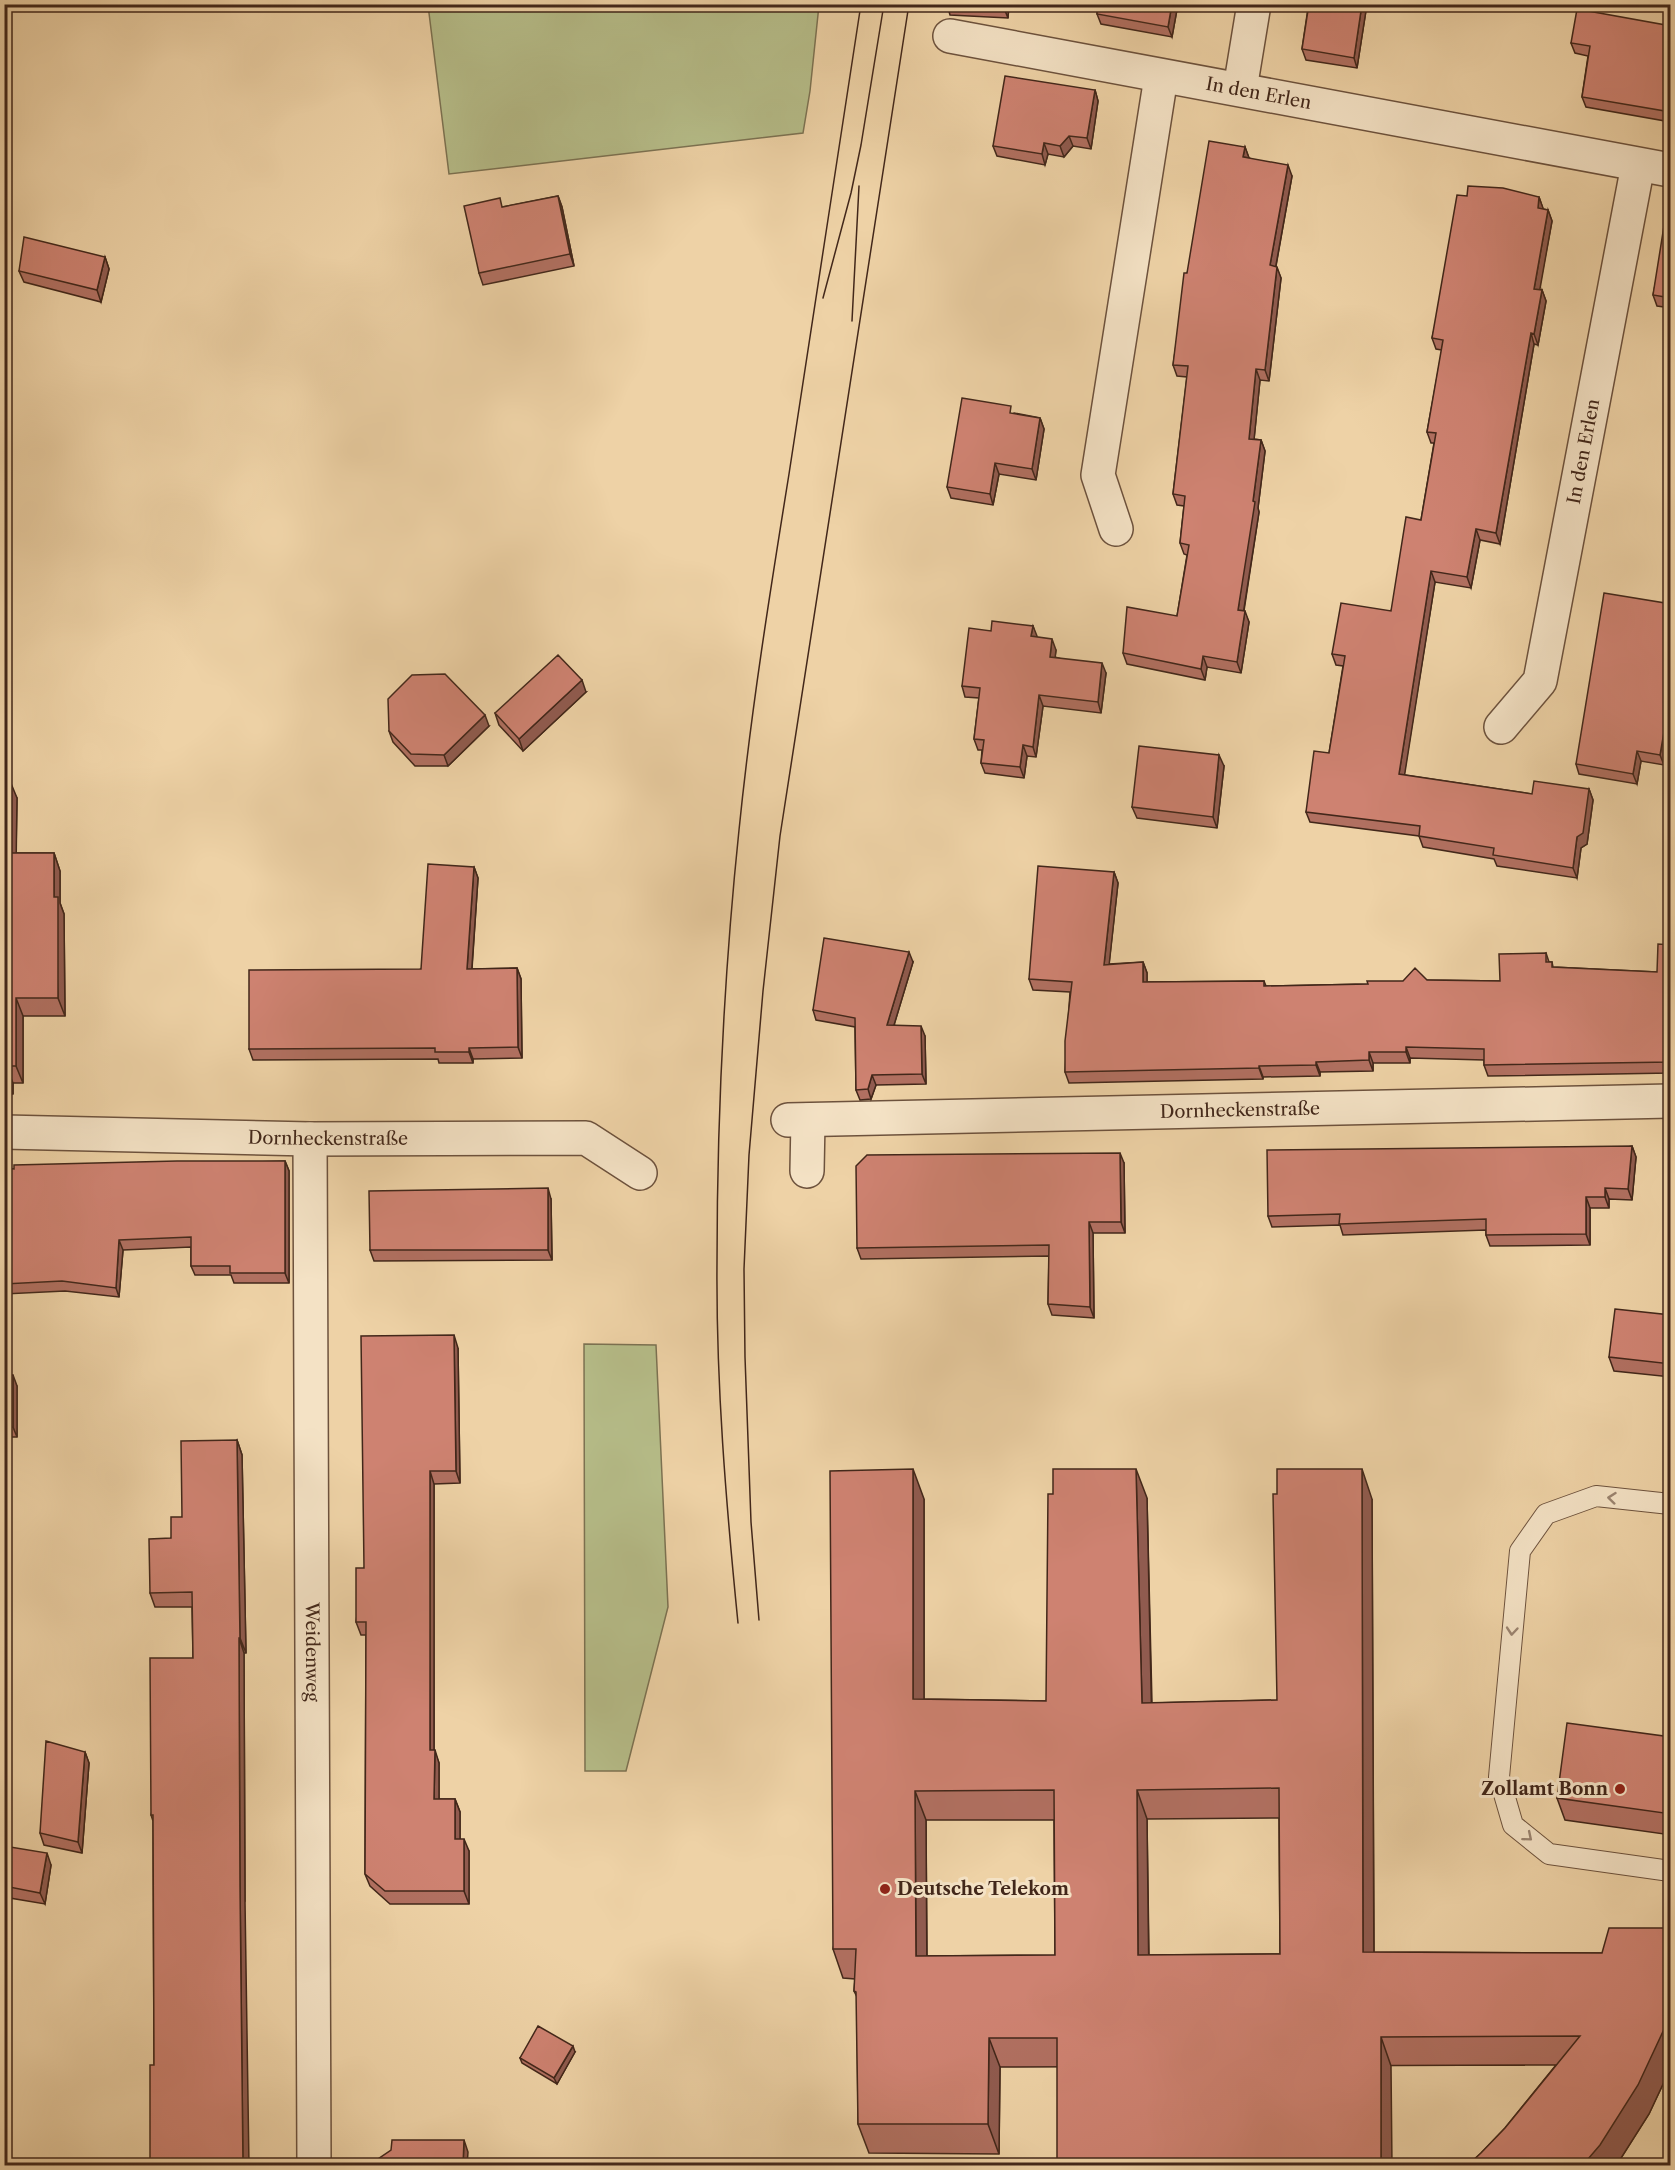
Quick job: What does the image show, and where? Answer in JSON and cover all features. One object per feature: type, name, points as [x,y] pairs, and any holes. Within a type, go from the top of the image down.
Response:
[{"type":"street","points":[[1240,89],[1254,4]]},
{"type":"street","name":"In den Erlen","points":[[950,36],[1671,170]]},
{"type":"street","points":[[1116,529],[1098,475],[1161,77]]},
{"type":"street","name":"In den Erlen","points":[[1501,727],[1540,681],[1638,165]]},
{"type":"street","name":"Dornheckenstraße","points":[[807,1171],[798,1120],[1671,1101]]},
{"type":"street","name":"Dornheckenstraße","points":[[4,1132],[310,1139],[586,1137],[640,1173]]},
{"type":"street","name":"Weidenweg","points":[[310,1139],[314,2166]]},
{"type":"lane","points":[[1671,1504],[1596,1496],[1546,1514],[1520,1551],[1499,1777],[1513,1825],[1549,1854],[1671,1871]]},
{"type":"green space","points":[[428,5],[819,5],[803,133],[449,174]]},
{"type":"green space","points":[[584,1344],[656,1345],[668,1607],[626,1771],[585,1771]]},
{"type":"building","points":[[951,4],[1004,4],[1004,8]]},
{"type":"building","points":[[1098,4],[1172,4],[1168,27],[1097,14]]},
{"type":"building","points":[[1309,4],[1362,4],[1354,58],[1302,49]]},
{"type":"building","points":[[1577,9],[1671,26],[1671,112],[1582,97],[1590,46],[1571,43]]},
{"type":"building","points":[[1005,76],[1095,90],[1087,138],[1069,136],[1060,146],[1044,143],[1042,154],[993,146]]},
{"type":"building","points":[[1209,141],[1245,147],[1243,157],[1288,165],[1270,265],[1277,267],[1265,370],[1256,369],[1249,439],[1261,440],[1253,501],[1255,502],[1238,610],[1245,611],[1237,662],[1203,656],[1201,669],[1123,653],[1127,607],[1177,616],[1189,545],[1180,543],[1185,496],[1173,494],[1188,366],[1173,365],[1184,273],[1187,273]]},
{"type":"building","points":[[1468,186],[1503,188],[1539,197],[1538,208],[1548,210],[1534,289],[1542,290],[1534,334],[1531,333],[1496,533],[1476,529],[1467,577],[1431,571],[1399,774],[1532,794],[1534,781],[1589,789],[1583,833],[1577,837],[1573,868],[1493,855],[1494,848],[1419,836],[1420,826],[1306,812],[1314,751],[1329,753],[1345,656],[1332,654],[1341,603],[1391,611],[1406,517],[1421,520],[1436,433],[1427,432],[1443,340],[1432,338],[1457,195],[1467,196]]},
{"type":"building","points":[[558,196],[570,254],[479,273],[464,206],[500,198],[502,207]]},
{"type":"building","points":[[1667,207],[1671,208],[1671,298],[1653,295]]},
{"type":"building","points":[[24,237],[105,257],[97,290],[19,271]]},
{"type":"building","points":[[962,398],[1011,406],[1010,413],[1040,418],[1032,469],[995,463],[990,494],[947,487]]},
{"type":"building","points":[[1604,593],[1671,604],[1671,692],[1660,755],[1637,751],[1633,774],[1576,764]]},
{"type":"building","points":[[992,621],[1033,626],[1031,636],[1052,639],[1050,657],[1102,663],[1098,702],[1039,695],[1033,747],[1023,745],[1020,767],[981,763],[984,740],[974,739],[980,688],[962,686],[969,628],[991,631]]},
{"type":"building","points":[[558,655],[582,680],[519,739],[495,713]]},
{"type":"building","points":[[445,674],[485,715],[444,755],[411,754],[389,731],[388,699],[412,675]]},
{"type":"building","points":[[1139,746],[1219,755],[1213,817],[1132,807]]},
{"type":"building","points":[[4,780],[10,781],[9,853],[54,853],[54,897],[58,897],[58,998],[16,998],[16,1066],[6,1066],[6,1076],[4,1076]]},
{"type":"building","points":[[428,864],[474,867],[467,969],[517,968],[518,1047],[469,1048],[469,1052],[435,1052],[435,1048],[249,1049],[249,970],[421,969]]},
{"type":"building","points":[[1038,866],[1114,872],[1104,965],[1143,962],[1143,982],[1264,981],[1264,986],[1368,984],[1367,981],[1403,981],[1415,968],[1427,980],[1500,981],[1499,954],[1546,953],[1546,962],[1552,962],[1552,967],[1657,972],[1658,944],[1671,945],[1671,1062],[1484,1065],[1484,1049],[1406,1047],[1406,1052],[1369,1052],[1369,1060],[1316,1062],[1316,1065],[1065,1072],[1065,1041],[1072,982],[1029,979]]},
{"type":"building","points":[[824,938],[909,952],[887,1025],[921,1026],[922,1074],[872,1075],[868,1089],[856,1090],[855,1018],[813,1010]]},
{"type":"building","points":[[1632,1146],[1628,1189],[1605,1188],[1605,1197],[1586,1197],[1586,1234],[1486,1235],[1486,1219],[1339,1224],[1340,1214],[1268,1216],[1267,1150]]},
{"type":"building","points":[[1120,1153],[1121,1222],[1089,1222],[1090,1307],[1048,1304],[1049,1245],[857,1248],[856,1166],[867,1155]]},
{"type":"building","points":[[285,1161],[285,1273],[230,1273],[230,1266],[191,1266],[191,1237],[119,1240],[116,1288],[62,1281],[4,1284],[4,1168],[14,1169],[14,1165]]},
{"type":"building","points":[[548,1188],[548,1250],[370,1250],[369,1191]]},
{"type":"building","points":[[1615,1309],[1671,1315],[1671,1364],[1609,1357]]},
{"type":"building","points":[[454,1335],[456,1471],[430,1471],[430,1750],[435,1750],[434,1799],[455,1799],[455,1839],[464,1839],[464,1891],[385,1891],[365,1874],[366,1622],[356,1622],[356,1568],[364,1568],[361,1336]]},
{"type":"building","points":[[4,1375],[13,1375],[13,1427],[4,1427]]},
{"type":"building","points":[[237,1440],[243,2166],[150,2166],[150,2065],[154,2065],[150,1658],[193,1658],[192,1592],[150,1593],[149,1539],[171,1538],[171,1517],[182,1517],[181,1441]]},
{"type":"building","name":"Deutsche Telekom","points":[[913,1469],[913,1699],[1046,1701],[1048,1494],[1053,1494],[1053,1469],[1136,1469],[1142,1703],[1277,1700],[1273,1494],[1277,1494],[1277,1469],[1362,1469],[1363,1952],[1602,1953],[1609,1928],[1671,1928],[1671,2011],[1666,2025],[1638,2085],[1600,2145],[1582,2166],[1467,2166],[1505,2128],[1580,2036],[1381,2037],[1381,2166],[1057,2166],[1057,2038],[989,2038],[988,2124],[858,2124],[856,1992],[854,1991],[856,1949],[833,1949],[830,1471]],"holes":[[[1279,1788],[1280,1954],[1138,1955],[1137,1790]],[[1054,1790],[1055,1955],[916,1956],[915,1791]]]},
{"type":"building","name":"Zollamt Bonn","points":[[1567,1723],[1671,1737],[1671,1814],[1557,1798]]},
{"type":"building","points":[[46,1741],[85,1752],[78,1842],[40,1833]]},
{"type":"building","points":[[4,1846],[47,1853],[40,1893],[4,1886]]},
{"type":"building","points":[[538,2026],[573,2046],[554,2078],[520,2058]]},
{"type":"building","points":[[392,2140],[464,2140],[463,2166],[378,2166],[375,2161],[391,2150]]},
{"type":"tram line","points":[[738,1623],[723,1443],[717,1308],[720,1101],[729,938],[755,696],[861,4]]},
{"type":"tram line","points":[[823,298],[851,193],[861,145],[884,4]]},
{"type":"tram line","points":[[759,1620],[751,1522],[744,1269],[749,1155],[763,991],[780,836],[909,4]]},
{"type":"tram line","points":[[852,321],[859,186]]},
{"type":"place","name":"Zollamt Bonn","points":[[1620,1789]]},
{"type":"place","name":"Deutsche Telekom","points":[[885,1889]]}]
